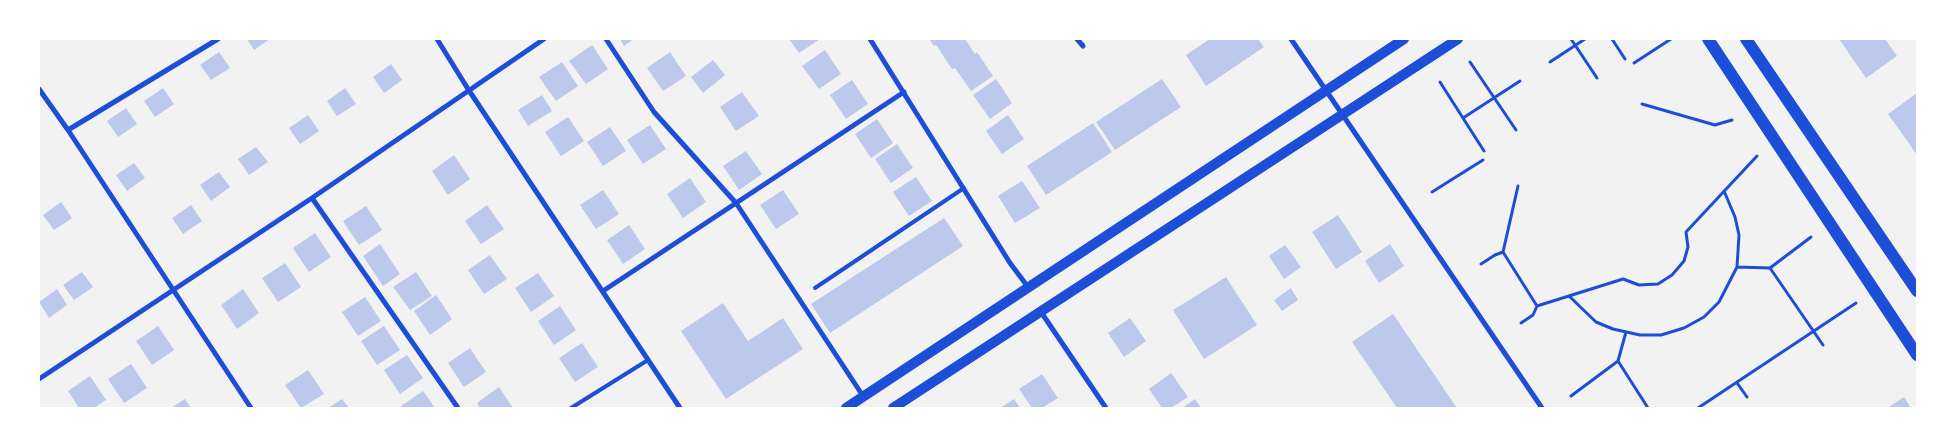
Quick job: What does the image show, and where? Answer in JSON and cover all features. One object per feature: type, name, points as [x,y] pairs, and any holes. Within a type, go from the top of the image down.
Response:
[{"type":"main road","points":[[846,408],[1404,39]]},
{"type":"main road","points":[[893,408],[1458,39]]},
{"type":"main road","points":[[1708,39],[1917,355]]},
{"type":"main road","points":[[1746,39],[1917,291]]},
{"type":"street","points":[[68,130],[218,39]]},
{"type":"street","points":[[437,39],[468,89],[680,408]]},
{"type":"street","points":[[39,379],[172,289],[312,198],[468,89],[544,39]]},
{"type":"street","points":[[606,39],[654,112],[736,203],[863,397]]},
{"type":"street","points":[[870,39],[1028,287]]},
{"type":"street","points":[[1077,39],[1083,46]]},
{"type":"street","points":[[1292,39],[1542,408]]},
{"type":"street","points":[[39,89],[251,408]]},
{"type":"street","points":[[603,291],[904,92]]},
{"type":"street","points":[[312,198],[458,408]]},
{"type":"street","points":[[1041,312],[1106,408]]},
{"type":"lane","points":[[815,288],[964,188]]},
{"type":"lane","points":[[571,408],[648,360]]},
{"type":"path","points":[[1571,39],[1597,78]]},
{"type":"path","points":[[1550,62],[1585,39]]},
{"type":"path","points":[[1612,39],[1625,59]]},
{"type":"path","points":[[1634,63],[1671,39]]},
{"type":"path","points":[[1470,62],[1516,130]]},
{"type":"path","points":[[1463,118],[1520,81]]},
{"type":"path","points":[[1440,82],[1484,151]]},
{"type":"path","points":[[1642,104],[1715,125],[1732,120]]},
{"type":"path","points":[[1521,323],[1533,315],[1537,306],[1623,279],[1640,285],[1658,284],[1672,275],[1684,261],[1688,246],[1686,232],[1757,156]]},
{"type":"path","points":[[1432,192],[1484,160]]},
{"type":"path","points":[[1518,186],[1503,252],[1537,306]]},
{"type":"path","points":[[1569,296],[1596,322],[1640,335],[1661,335],[1684,328],[1704,318],[1719,302],[1737,267],[1739,234],[1735,217],[1724,191]]},
{"type":"path","points":[[1737,267],[1770,268],[1811,237]]},
{"type":"path","points":[[1481,264],[1503,252]]},
{"type":"path","points":[[1770,268],[1823,345]]},
{"type":"path","points":[[1698,408],[1856,303]]},
{"type":"path","points":[[1571,396],[1618,361],[1626,332]]},
{"type":"path","points":[[1618,361],[1648,408]]},
{"type":"path","points":[[1737,383],[1747,397]]},
{"type":"building","points":[[247,39],[270,39],[254,50]]},
{"type":"building","points":[[620,39],[634,39],[624,46]]},
{"type":"building","points":[[789,39],[820,39],[799,53]]},
{"type":"building","points":[[929,39],[965,39],[975,54],[977,52],[993,76],[971,91],[955,68],[952,69],[936,45],[934,46]]},
{"type":"building","points":[[1210,39],[1258,39],[1264,47],[1206,86],[1186,55]]},
{"type":"building","points":[[1839,39],[1885,39],[1897,56],[1866,78]]},
{"type":"building","points":[[592,45],[608,69],[586,84],[569,61]]},
{"type":"building","points":[[825,50],[841,74],[819,89],[802,66]]},
{"type":"building","points":[[219,52],[230,68],[211,80],[200,65]]},
{"type":"building","points":[[670,52],[686,76],[663,91],[647,68]]},
{"type":"building","points":[[713,60],[725,75],[703,93],[691,77]]},
{"type":"building","points":[[562,62],[578,86],[556,101],[539,77]]},
{"type":"building","points":[[391,64],[402,80],[384,93],[373,77]]},
{"type":"building","points":[[996,79],[1012,103],[990,119],[973,95]]},
{"type":"building","points":[[1162,79],[1181,107],[1115,150],[1096,122]]},
{"type":"building","points":[[852,80],[868,104],[846,119],[830,95]]},
{"type":"building","points":[[163,88],[174,104],[155,117],[144,101]]},
{"type":"building","points":[[345,88],[356,104],[337,116],[327,101]]},
{"type":"building","points":[[742,92],[759,116],[736,131],[720,107]]},
{"type":"building","points":[[1917,93],[1917,155],[1888,114]]},
{"type":"building","points":[[542,95],[552,111],[528,126],[518,110]]},
{"type":"building","points":[[126,108],[137,124],[118,137],[107,121]]},
{"type":"building","points":[[308,115],[319,131],[300,144],[289,128]]},
{"type":"building","points":[[1008,115],[1024,139],[1002,154],[986,131]]},
{"type":"building","points":[[568,117],[584,141],[561,156],[545,132]]},
{"type":"building","points":[[877,119],[893,143],[871,158],[855,134]]},
{"type":"building","points":[[1093,123],[1112,152],[1046,195],[1027,166]]},
{"type":"building","points":[[650,125],[666,149],[643,164],[627,140]]},
{"type":"building","points":[[610,127],[626,151],[603,166],[587,142]]},
{"type":"building","points":[[897,144],[913,168],[891,183],[875,159]]},
{"type":"building","points":[[256,147],[268,162],[249,175],[238,159]]},
{"type":"building","points":[[746,151],[762,174],[739,190],[723,166]]},
{"type":"building","points":[[454,155],[470,179],[448,195],[432,171]]},
{"type":"building","points":[[134,163],[145,178],[127,191],[116,175]]},
{"type":"building","points":[[219,172],[230,187],[211,201],[200,185]]},
{"type":"building","points":[[916,177],[932,201],[909,216],[893,192]]},
{"type":"building","points":[[690,178],[706,202],[683,218],[667,194]]},
{"type":"building","points":[[1022,181],[1040,208],[1015,223],[998,196]]},
{"type":"building","points":[[603,190],[619,214],[596,229],[580,205]]},
{"type":"building","points":[[783,190],[799,214],[776,229],[760,205]]},
{"type":"building","points":[[61,202],[72,218],[54,230],[43,215]]},
{"type":"building","points":[[191,205],[202,221],[183,234],[172,218]]},
{"type":"building","points":[[487,205],[504,229],[481,244],[465,221]]},
{"type":"building","points":[[366,206],[382,230],[359,245],[343,221]]},
{"type":"building","points":[[1338,215],[1362,252],[1336,269],[1312,232]]},
{"type":"building","points":[[944,218],[963,246],[830,333],[811,304]]},
{"type":"building","points":[[629,225],[645,249],[623,264],[607,240]]},
{"type":"building","points":[[315,233],[331,257],[309,272],[293,248]]},
{"type":"building","points":[[380,244],[400,274],[383,286],[363,256]]},
{"type":"building","points":[[1390,244],[1404,266],[1379,283],[1365,261]]},
{"type":"building","points":[[1285,245],[1301,267],[1284,279],[1269,256]]},
{"type":"building","points":[[490,255],[507,279],[484,294],[468,270]]},
{"type":"building","points":[[285,263],[301,287],[278,302],[262,278]]},
{"type":"building","points":[[82,272],[93,287],[74,300],[63,285]]},
{"type":"building","points":[[416,272],[432,296],[410,310],[393,287]]},
{"type":"building","points":[[538,273],[554,296],[531,312],[515,288]]},
{"type":"building","points":[[1226,277],[1257,325],[1204,359],[1173,310]]},
{"type":"building","points":[[1291,288],[1298,300],[1282,311],[1274,300]]},
{"type":"building","points":[[57,289],[67,305],[49,318],[39,302]]},
{"type":"building","points":[[243,289],[259,313],[237,329],[221,305]]},
{"type":"building","points":[[436,295],[452,319],[430,335],[414,311]]},
{"type":"building","points":[[365,297],[381,321],[358,336],[342,312]]},
{"type":"building","points":[[723,303],[748,341],[783,318],[803,349],[726,399],[681,331]]},
{"type":"building","points":[[560,306],[576,330],[554,345],[538,321]]},
{"type":"building","points":[[1393,314],[1457,408],[1397,408],[1352,342]]},
{"type":"building","points":[[1130,318],[1146,341],[1124,357],[1108,333]]},
{"type":"building","points":[[158,326],[174,350],[152,365],[136,341]]},
{"type":"building","points":[[384,326],[400,350],[377,365],[361,341]]},
{"type":"building","points":[[582,343],[598,367],[575,382],[559,358]]},
{"type":"building","points":[[470,348],[486,372],[464,387],[448,363]]},
{"type":"building","points":[[407,355],[423,378],[400,394],[384,370]]},
{"type":"building","points":[[131,364],[147,388],[124,403],[108,379]]},
{"type":"building","points":[[308,370],[324,394],[301,408],[285,385]]},
{"type":"building","points":[[1171,373],[1188,397],[1171,408],[1162,408],[1149,389]]},
{"type":"building","points":[[1042,374],[1058,398],[1042,408],[1032,408],[1019,389]]},
{"type":"building","points":[[90,376],[106,400],[94,408],[79,408],[68,391]]},
{"type":"building","points":[[499,387],[513,408],[480,408],[477,403]]},
{"type":"building","points":[[423,391],[435,408],[402,408],[401,406]]},
{"type":"building","points":[[1904,397],[1911,408],[1887,408]]},
{"type":"building","points":[[185,399],[191,408],[171,408]]},
{"type":"building","points":[[342,399],[349,408],[328,408]]},
{"type":"building","points":[[1014,399],[1020,408],[1000,408]]},
{"type":"building","points":[[1195,399],[1201,408],[1182,408]]}]
